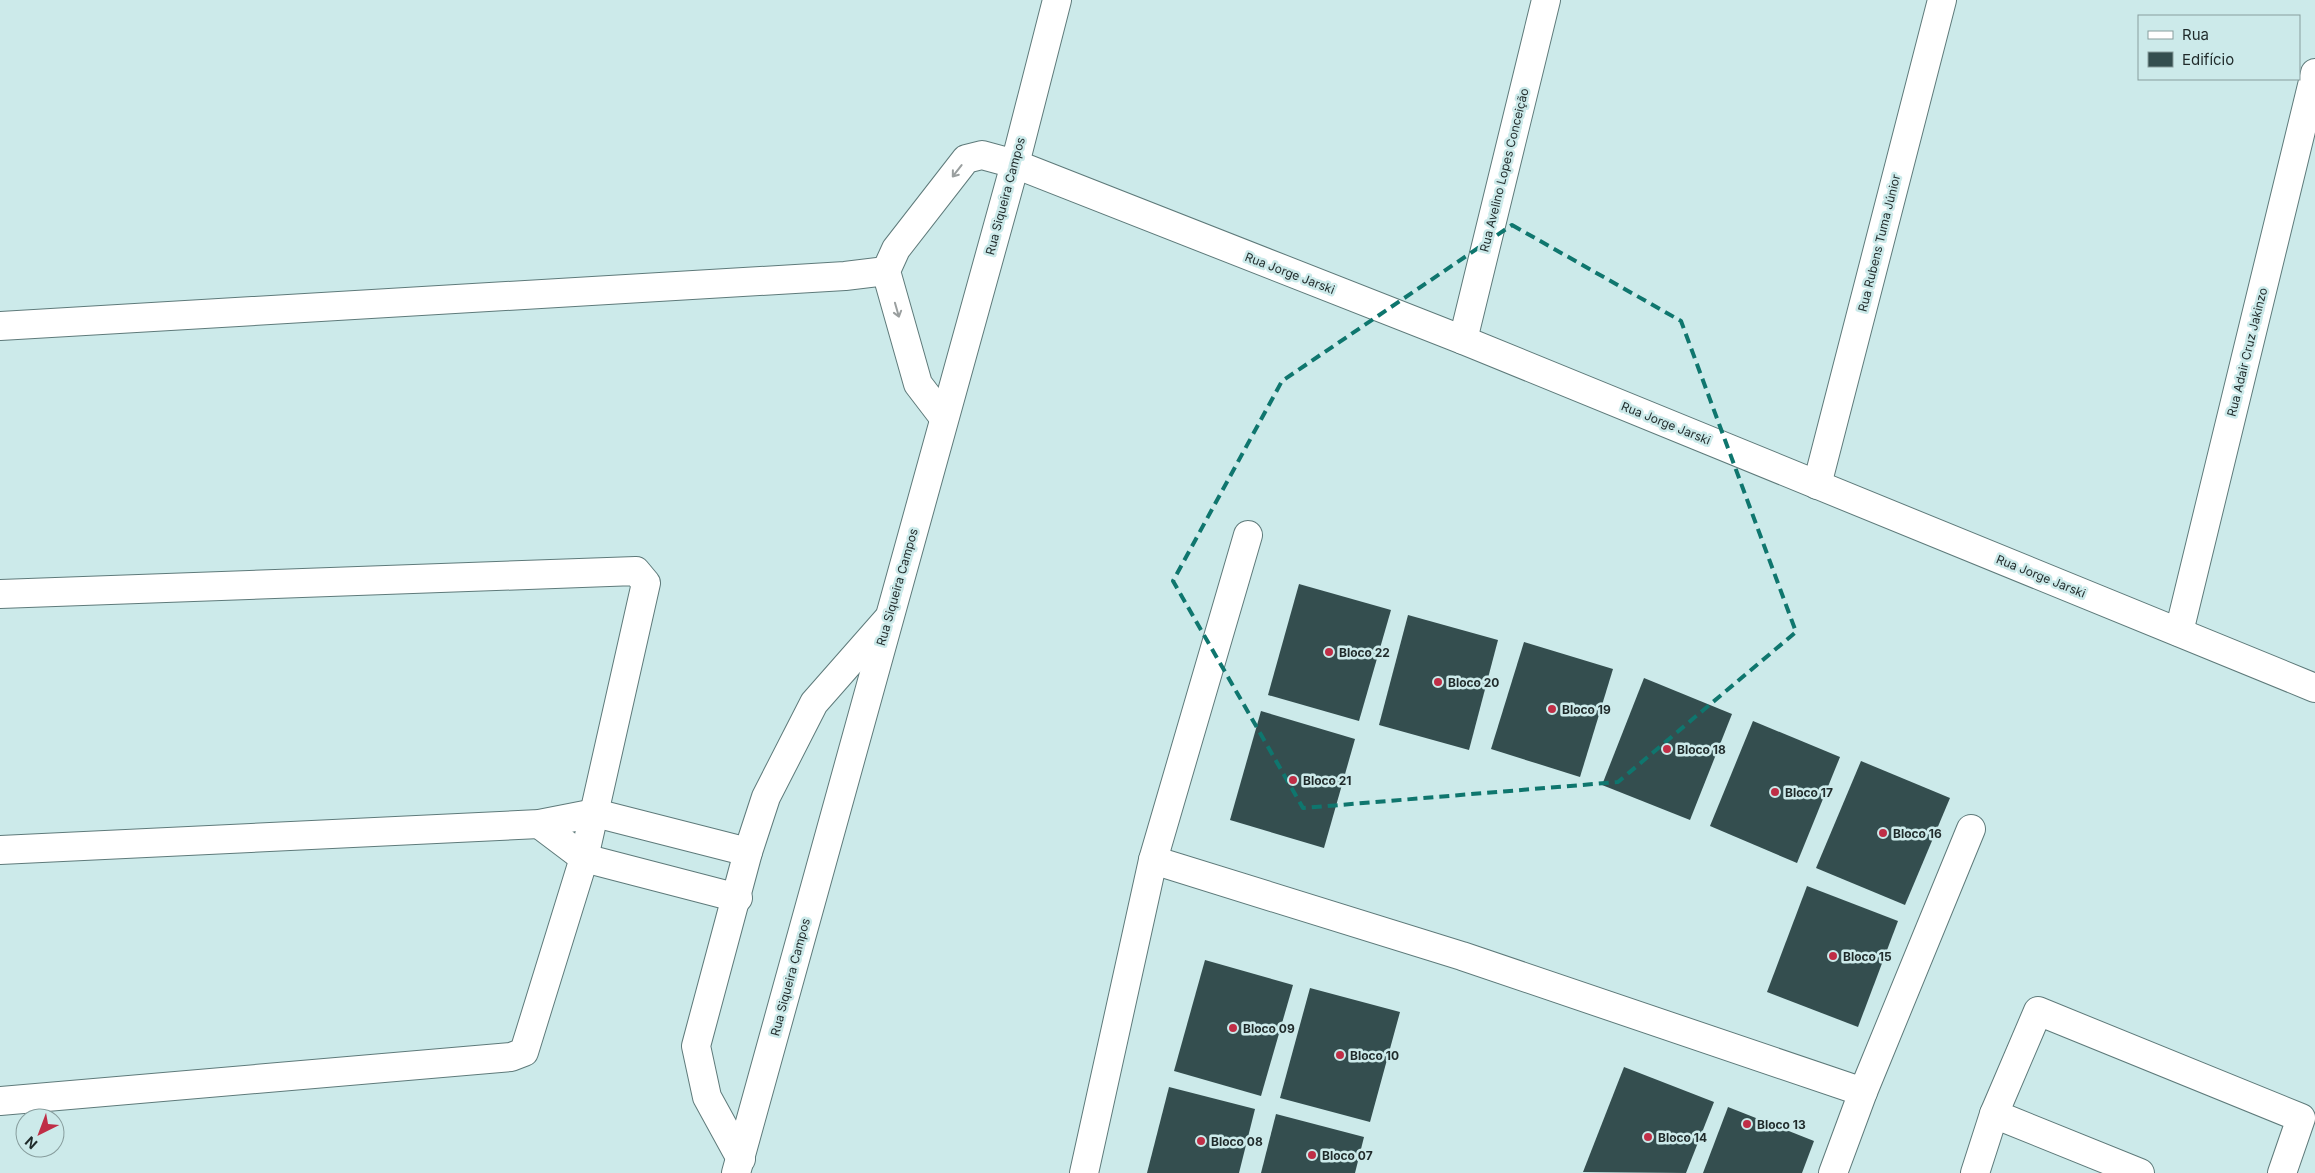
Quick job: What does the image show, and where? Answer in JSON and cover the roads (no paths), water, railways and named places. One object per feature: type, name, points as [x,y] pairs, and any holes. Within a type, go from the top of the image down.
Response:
[{"type":"street","name":"Rua Siqueira Campos","points":[[738,1166],[887,620],[1015,164],[1057,0]]},
{"type":"street","name":"Rua Avelino Lopes Conceição","points":[[1463,340],[1546,0]]},
{"type":"street","name":"Rua Rubens Tuma Júnior","points":[[1817,485],[1942,0]]},
{"type":"street","name":"Rua Adair Cruz Jakinzo","points":[[2179,632],[2315,73]]},
{"type":"street","name":"Rua Jorge Jarski","points":[[886,271],[896,249],[966,159],[982,154],[1015,164],[1463,340],[2315,688]]},
{"type":"street","points":[[0,326],[816,278],[886,271],[918,384],[944,418]]},
{"type":"street","points":[[1084,1173],[1153,860],[1248,535]]},
{"type":"street","points":[[0,594],[636,571],[646,583],[584,858],[524,1052],[511,1057],[0,1101]]},
{"type":"street","points":[[738,1166],[707,1097],[696,1046],[738,898],[748,852],[766,797],[814,703],[887,620]]},
{"type":"street","points":[[0,850],[539,824],[595,813],[748,852]]},
{"type":"street","points":[[539,824],[584,858],[738,898]]},
{"type":"street","points":[[1833,1173],[1862,1092],[1972,829]]},
{"type":"street","points":[[1153,860],[1462,956],[1862,1092]]},
{"type":"street","points":[[1975,1173],[1994,1114],[2038,1012],[2301,1118],[2282,1173]]},
{"type":"street","points":[[1994,1114],[2140,1173]]},
{"type":"place","name":"Bloco 22","points":[[1329,652]]},
{"type":"place","name":"Bloco 20","points":[[1438,682]]},
{"type":"place","name":"Bloco 19","points":[[1552,709]]},
{"type":"place","name":"Bloco 18","points":[[1667,749]]},
{"type":"place","name":"Bloco 21","points":[[1293,780]]},
{"type":"place","name":"Bloco 17","points":[[1775,792]]},
{"type":"place","name":"Bloco 16","points":[[1883,833]]},
{"type":"place","name":"Bloco 15","points":[[1833,956]]},
{"type":"place","name":"Bloco 09","points":[[1233,1028]]},
{"type":"place","name":"Bloco 10","points":[[1340,1055]]},
{"type":"place","name":"Bloco 13","points":[[1747,1124]]},
{"type":"place","name":"Bloco 14","points":[[1648,1137]]},
{"type":"place","name":"Bloco 08","points":[[1201,1141]]},
{"type":"place","name":"Bloco 07","points":[[1312,1155]]}]
